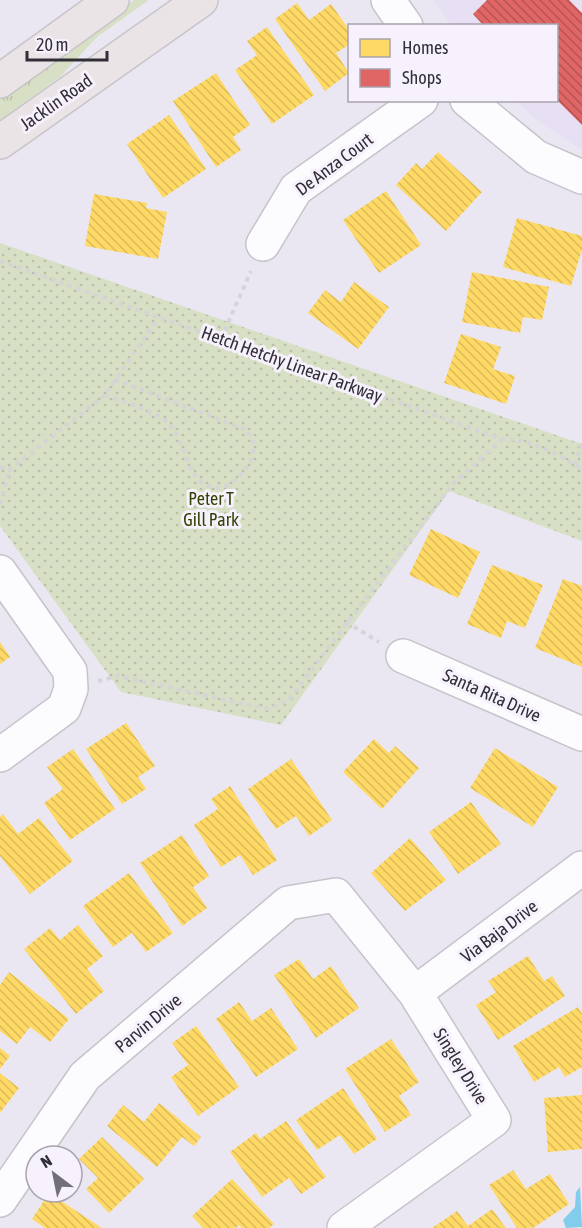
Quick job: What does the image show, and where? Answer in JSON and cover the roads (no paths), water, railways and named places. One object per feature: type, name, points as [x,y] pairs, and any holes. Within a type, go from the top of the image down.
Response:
[{"type":"main road","points":[[0,81],[112,0]]},
{"type":"main road","name":"Jacklin Road","points":[[0,142],[201,0]]},
{"type":"street","points":[[388,0],[405,24]]},
{"type":"street","name":"De Anza Court","points":[[262,244],[296,189],[418,102]]},
{"type":"street","points":[[469,102],[536,157],[582,177]]},
{"type":"street","points":[[0,572],[70,671],[71,689],[64,708],[0,755]]},
{"type":"street","name":"Santa Rita Drive","points":[[403,656],[582,734]]},
{"type":"street","name":"Via Baja Drive","points":[[416,993],[582,868]]},
{"type":"street","name":"Singley Drive","points":[[336,895],[416,993],[494,1120],[344,1228]]},
{"type":"street","name":"Parvin Drive","points":[[0,1200],[85,1076],[288,903],[336,895]]},
{"type":"water","points":[[580,1187],[582,1227],[566,1228],[563,1220],[575,1207],[576,1192]]},
{"type":"park label","name":"Peter T Gill Park","points":[[211,508]]}]
